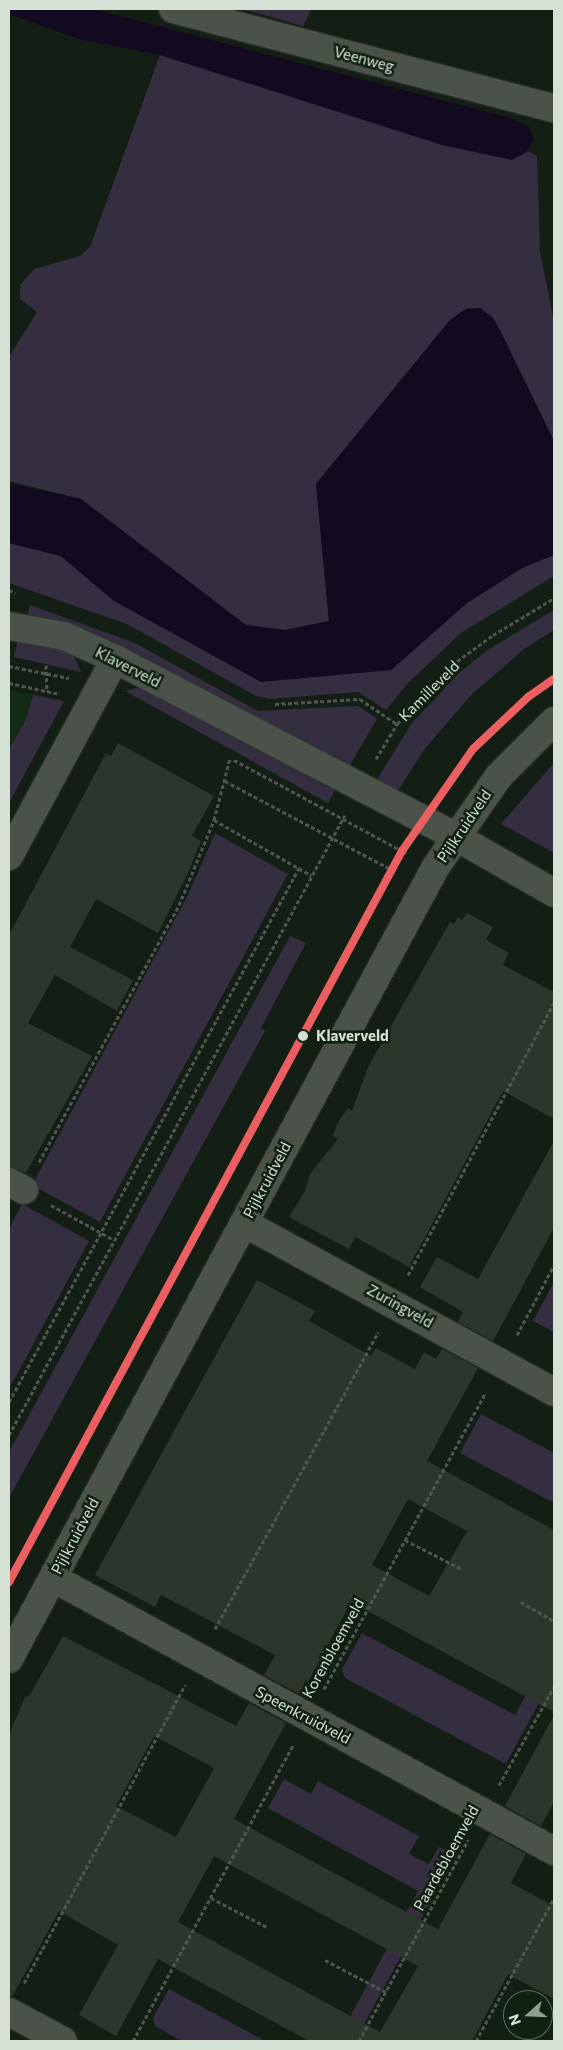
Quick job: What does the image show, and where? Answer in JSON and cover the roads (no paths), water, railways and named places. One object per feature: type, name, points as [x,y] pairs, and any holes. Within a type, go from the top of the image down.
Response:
[{"type":"street","name":"Veenweg","points":[[173,9],[554,108]]},
{"type":"street","name":"Klaverveld","points":[[9,626],[64,636],[115,659],[455,836],[554,893]]},
{"type":"street","points":[[9,856],[115,659]]},
{"type":"street","name":"Pijlkruidveld","points":[[9,1659],[430,878],[455,836],[499,776],[554,721]]},
{"type":"street","name":"Zuringveld","points":[[244,1223],[394,1303],[554,1392]]},
{"type":"street","name":"Speenkruidveld","points":[[53,1578],[199,1660],[554,1851]]},
{"type":"street","points":[[9,2012],[63,2041]]},
{"type":"place","name":"Klaverveld","points":[[303,1036]]}]
